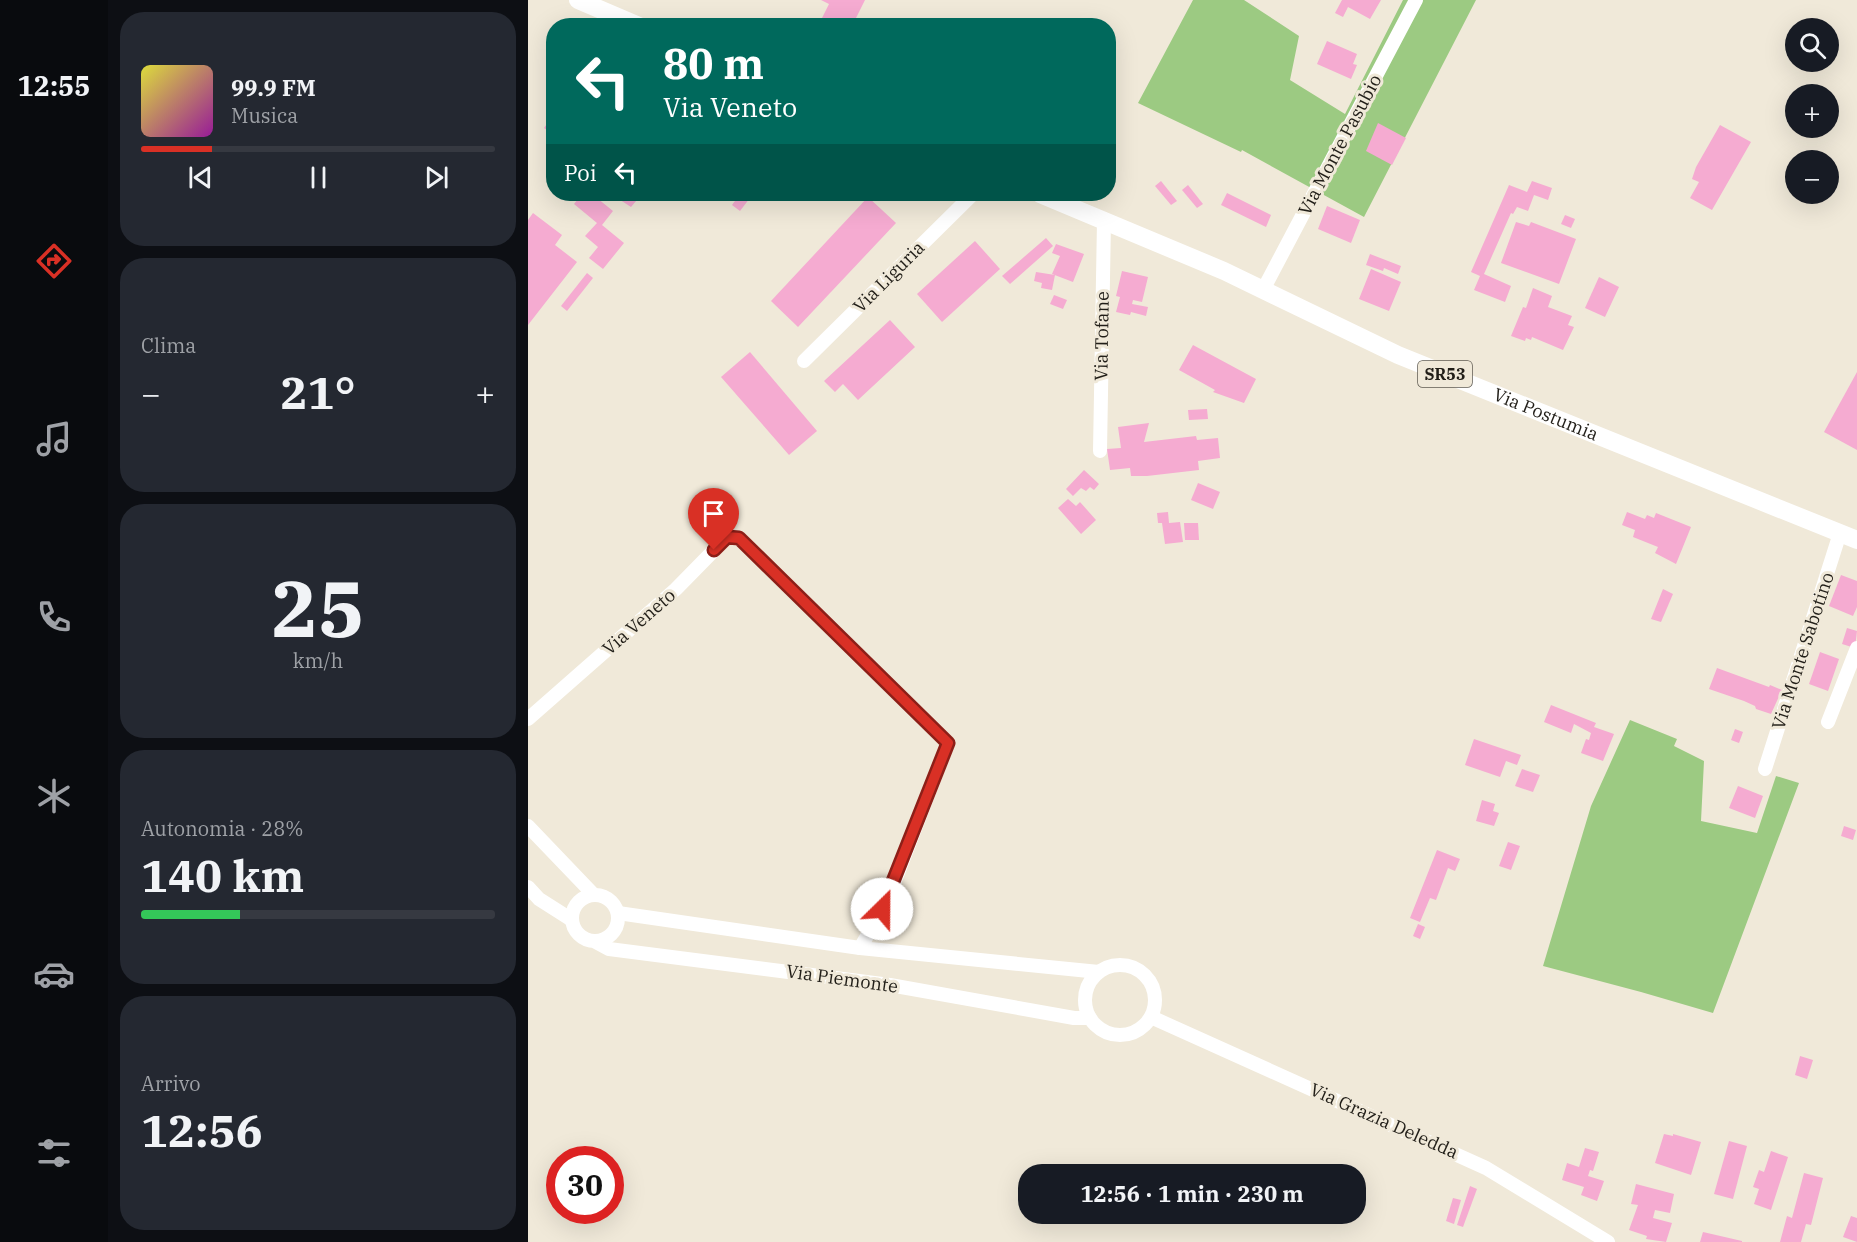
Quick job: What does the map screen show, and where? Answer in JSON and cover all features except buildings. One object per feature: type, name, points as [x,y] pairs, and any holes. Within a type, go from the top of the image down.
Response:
[{"type":"main road","points":[[578,0],[620,18]]},
{"type":"main road","name":"Via Postumia","points":[[1057,201],[1224,271],[1398,355],[1849,537]]},
{"type":"street","name":"Via Monte Pasubio","points":[[1263,290],[1416,0]]},
{"type":"street","name":"Via Liguria","points":[[804,361],[966,201]]},
{"type":"street","name":"Via Tofane","points":[[1100,451],[1104,221]]},
{"type":"street","name":"Via Veneto","points":[[528,719],[676,589],[727,537],[739,538],[948,743],[885,904],[860,948]]},
{"type":"street","name":"Via Monte Sabotino","points":[[1765,769],[1849,537]]},
{"type":"street","points":[[1828,722],[1857,648]]},
{"type":"street","name":"Via Piemonte","points":[[528,826],[594,895],[609,900],[618,913],[860,948],[1099,972],[1112,965],[1124,965],[1145,974],[1151,984],[1155,994],[1155,1006],[1151,1017]]},
{"type":"street","name":"Via Piemonte","points":[[528,887],[539,899],[572,920],[582,937],[609,949],[890,985],[1074,1018],[1090,1018]]},
{"type":"street","points":[[572,920],[573,913],[581,900],[594,895]]},
{"type":"street","points":[[596,942],[603,941],[614,932],[618,913]]},
{"type":"street","points":[[1099,972],[1087,988],[1085,998],[1090,1018],[1096,1026],[1115,1035],[1126,1034],[1145,1025],[1151,1017]]},
{"type":"street","name":"Via Grazia Deledda","points":[[1151,1017],[1486,1168],[1608,1242]]},
{"type":"green space","points":[[1193,0],[1244,0],[1299,36],[1290,80],[1345,114],[1403,0],[1476,0],[1364,217],[1242,150],[1241,152],[1138,103]]},
{"type":"green space","points":[[1630,720],[1677,739],[1674,746],[1704,761],[1701,821],[1757,833],[1776,776],[1799,783],[1713,1013],[1543,966],[1591,806]]},
{"type":"route","points":[[714,550],[727,537],[739,538],[948,743],[882,909]]}]
